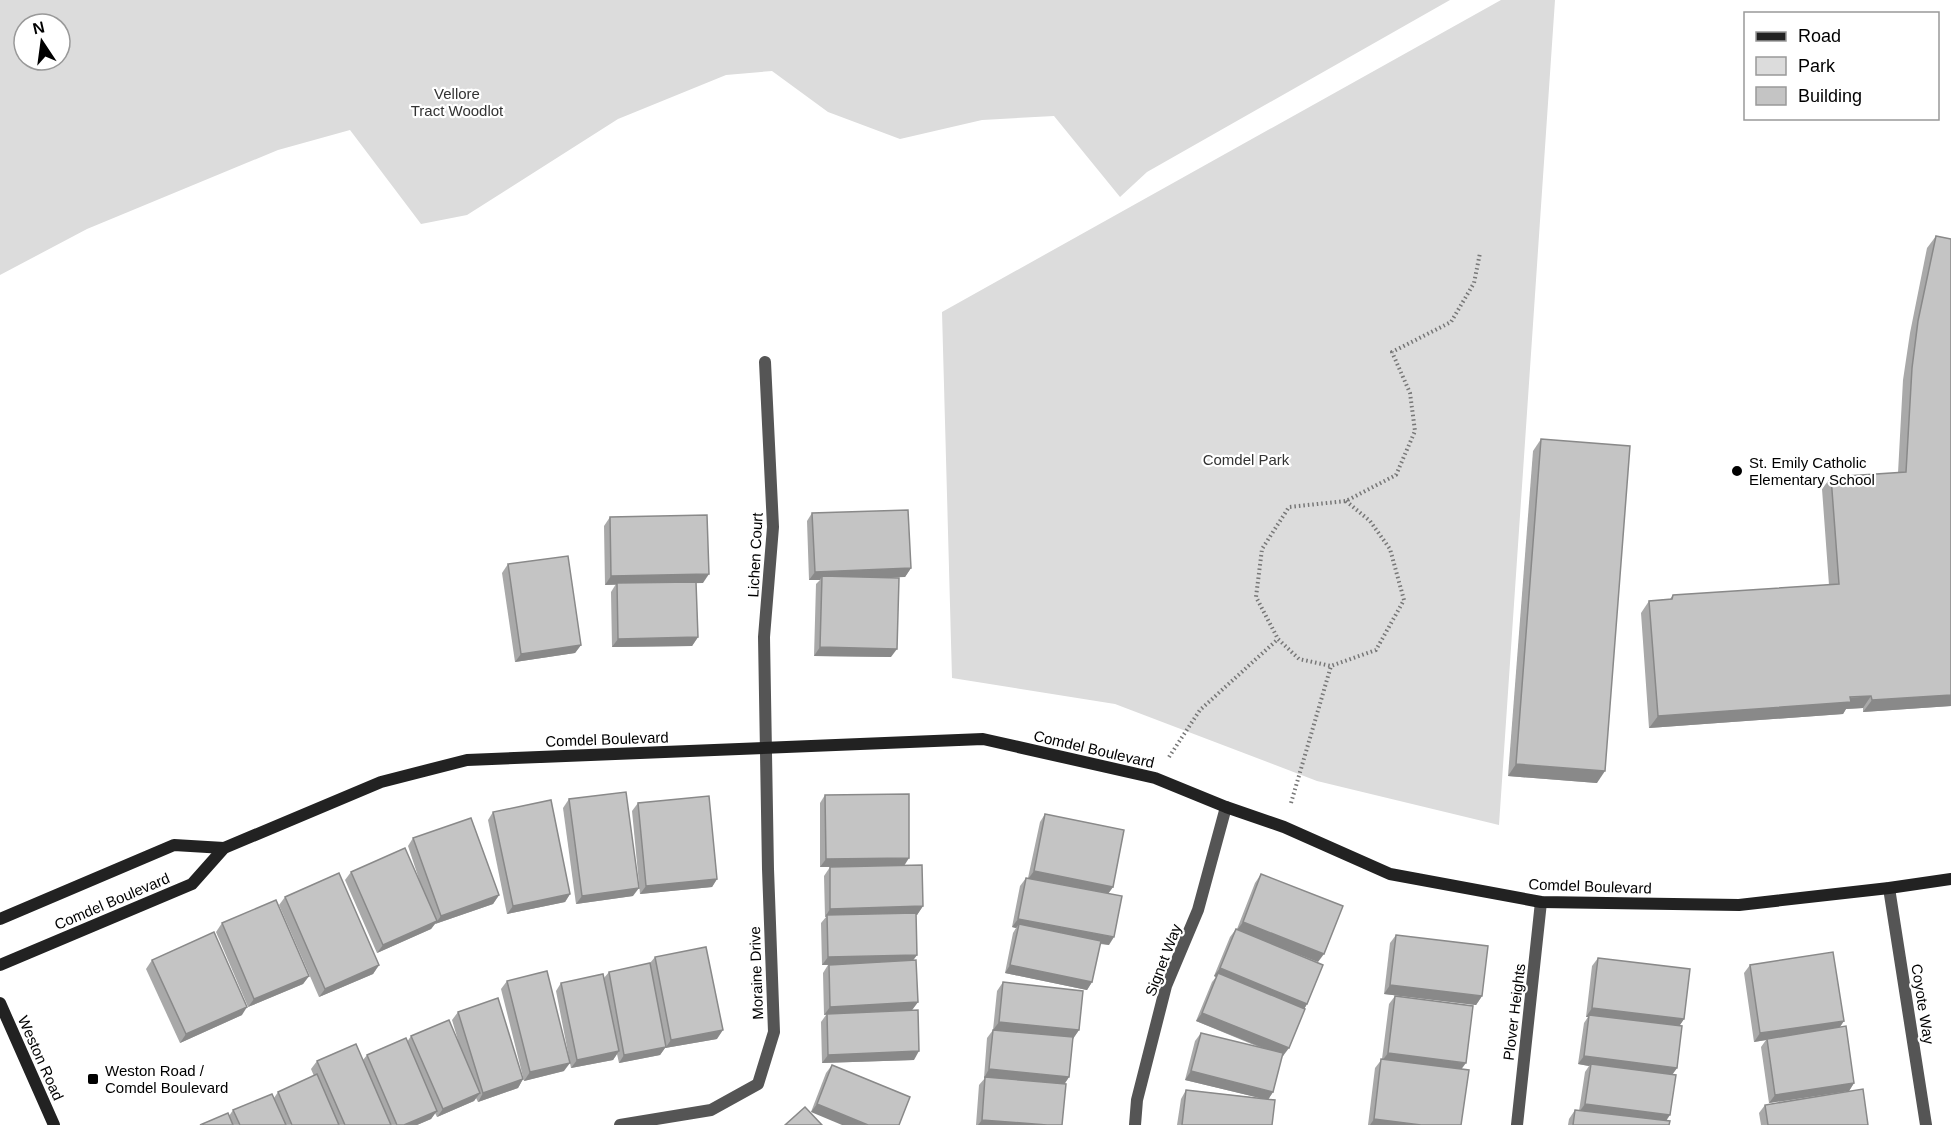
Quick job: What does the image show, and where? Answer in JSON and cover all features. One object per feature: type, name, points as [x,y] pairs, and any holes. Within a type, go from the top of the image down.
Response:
[{"type":"street","name":"Lichen Court","points":[[765,362],[773,527],[764,637],[767,749]]},
{"type":"street","name":"Comdel Boulevard","points":[[0,965],[192,884],[224,848],[381,782],[468,760],[983,739],[1155,778],[1226,807],[1284,827],[1390,874],[1541,902],[1739,905],[1951,879]]},
{"type":"street","name":"Moraine Drive","points":[[621,1125],[711,1110],[758,1084],[774,1032],[769,929],[767,749]]},
{"type":"street","name":"Signet Way","points":[[1135,1125],[1137,1100],[1166,986],[1198,910],[1226,807]]},
{"type":"street","name":"Comdel Boulevard","points":[[0,919],[174,845],[224,848]]},
{"type":"street","name":"Coyote Way","points":[[1889,888],[1926,1125]]},
{"type":"street","name":"Plover Heights","points":[[1517,1125],[1541,902]]},
{"type":"street","name":"Weston Road","points":[[0,1003],[54,1125]]},
{"type":"path","points":[[1346,501],[1370,521],[1390,549],[1404,600],[1376,651],[1331,666],[1299,659],[1278,639],[1256,597],[1262,549],[1289,507],[1346,501],[1396,475],[1414,431],[1410,393],[1392,352],[1451,322],[1474,283],[1480,253]]},
{"type":"path","points":[[1155,778],[1200,710],[1278,639]]},
{"type":"path","points":[[1284,827],[1331,666]]},
{"type":"green space","name":"Vellore Tract Woodlot","points":[[0,0],[1450,0],[1147,172],[1120,197],[1054,116],[982,120],[900,139],[828,112],[772,71],[726,75],[618,119],[467,215],[421,224],[350,130],[278,150],[87,229],[0,275]]},
{"type":"green space","name":"Comdel Park","points":[[1501,0],[1555,0],[1499,825],[1317,781],[1115,704],[952,678],[942,312]]},
{"type":"building","points":[[1936,236],[1951,239],[1951,695],[1872,700],[1871,696],[1850,697],[1851,702],[1658,716],[1649,601],[1672,599],[1673,595],[1839,584],[1831,477],[1906,472],[1912,368],[1918,321]]},
{"type":"building","points":[[1541,439],[1630,446],[1605,771],[1516,764]]},
{"type":"building","points":[[908,510],[911,568],[815,572],[812,513]]},
{"type":"building","points":[[707,515],[709,574],[611,576],[610,517]]},
{"type":"building","points":[[568,556],[581,645],[521,654],[508,564]]},
{"type":"building","points":[[822,576],[899,578],[897,649],[820,647]]},
{"type":"building","points":[[696,582],[698,637],[618,639],[617,583]]},
{"type":"building","points":[[626,792],[639,888],[582,896],[569,799]]},
{"type":"building","points":[[909,794],[909,858],[826,859],[825,795]]},
{"type":"building","points":[[709,796],[717,879],[646,886],[638,803]]},
{"type":"building","points":[[551,800],[570,894],[513,906],[493,812]]},
{"type":"building","points":[[1045,814],[1124,830],[1113,887],[1034,871]]},
{"type":"building","points":[[471,818],[499,895],[441,916],[413,838]]},
{"type":"building","points":[[405,848],[437,921],[383,945],[351,872]]},
{"type":"building","points":[[922,865],[923,906],[830,909],[830,867]]},
{"type":"building","points":[[339,873],[379,965],[325,989],[285,897]]},
{"type":"building","points":[[1261,874],[1343,906],[1324,954],[1243,922]]},
{"type":"building","points":[[1026,878],[1122,896],[1114,937],[1018,919]]},
{"type":"building","points":[[276,900],[309,976],[254,999],[222,923]]},
{"type":"building","points":[[916,913],[917,955],[828,957],[827,915]]},
{"type":"building","points":[[1019,924],[1101,941],[1092,982],[1010,965]]},
{"type":"building","points":[[1236,929],[1323,965],[1307,1004],[1220,968]]},
{"type":"building","points":[[214,932],[247,1007],[186,1034],[152,960]]},
{"type":"building","points":[[1396,935],[1488,946],[1482,996],[1390,985]]},
{"type":"building","points":[[706,947],[723,1030],[671,1040],[655,957]]},
{"type":"building","points":[[1833,952],[1844,1021],[1760,1033],[1750,965]]},
{"type":"building","points":[[1598,958],[1690,969],[1684,1019],[1592,1008]]},
{"type":"building","points":[[916,960],[918,1002],[830,1007],[829,965]]},
{"type":"building","points":[[650,963],[666,1047],[624,1055],[609,972]]},
{"type":"building","points":[[547,971],[570,1063],[530,1072],[507,981]]},
{"type":"building","points":[[1218,973],[1305,1009],[1289,1048],[1202,1013]]},
{"type":"building","points":[[603,974],[619,1051],[577,1060],[561,983]]},
{"type":"building","points":[[1003,982],[1083,991],[1079,1030],[999,1022]]},
{"type":"building","points":[[1395,996],[1473,1006],[1466,1063],[1388,1053]]},
{"type":"building","points":[[498,998],[523,1079],[483,1093],[458,1012]]},
{"type":"building","points":[[918,1010],[919,1051],[828,1055],[827,1014]]},
{"type":"building","points":[[1589,1015],[1682,1026],[1677,1068],[1584,1056]]},
{"type":"building","points":[[449,1020],[480,1093],[443,1109],[411,1036]]},
{"type":"building","points":[[1846,1026],[1854,1083],[1775,1095],[1767,1039]]},
{"type":"building","points":[[993,1030],[1073,1037],[1069,1077],[989,1069]]},
{"type":"building","points":[[1201,1033],[1283,1053],[1273,1092],[1191,1071]]},
{"type":"building","points":[[406,1038],[437,1111],[404,1125],[397,1125],[367,1055]]},
{"type":"building","points":[[356,1044],[391,1125],[345,1125],[317,1061]]},
{"type":"building","points":[[1381,1059],[1469,1070],[1461,1125],[1421,1125],[1374,1119]]},
{"type":"building","points":[[1591,1064],[1676,1075],[1670,1115],[1585,1104]]},
{"type":"building","points":[[832,1065],[910,1097],[899,1125],[868,1125],[817,1104]]},
{"type":"building","points":[[317,1074],[339,1125],[292,1125],[278,1092]]},
{"type":"building","points":[[985,1077],[1066,1084],[1062,1125],[982,1120]]},
{"type":"building","points":[[1863,1089],[1868,1125],[1768,1125],[1765,1105]]},
{"type":"building","points":[[1186,1090],[1275,1100],[1272,1125],[1182,1125]]},
{"type":"building","points":[[272,1094],[286,1125],[240,1125],[233,1110]]},
{"type":"building","points":[[805,1107],[822,1125],[785,1125]]},
{"type":"building","points":[[1575,1110],[1670,1121],[1669,1125],[1573,1125]]},
{"type":"building","points":[[228,1113],[233,1125],[200,1125]]},
{"type":"place","name":"St. Emily Catholic Elementary School","points":[[1737,471]]},
{"type":"place","name":"Weston Road / Comdel Boulevard","points":[[93,1079]]}]
